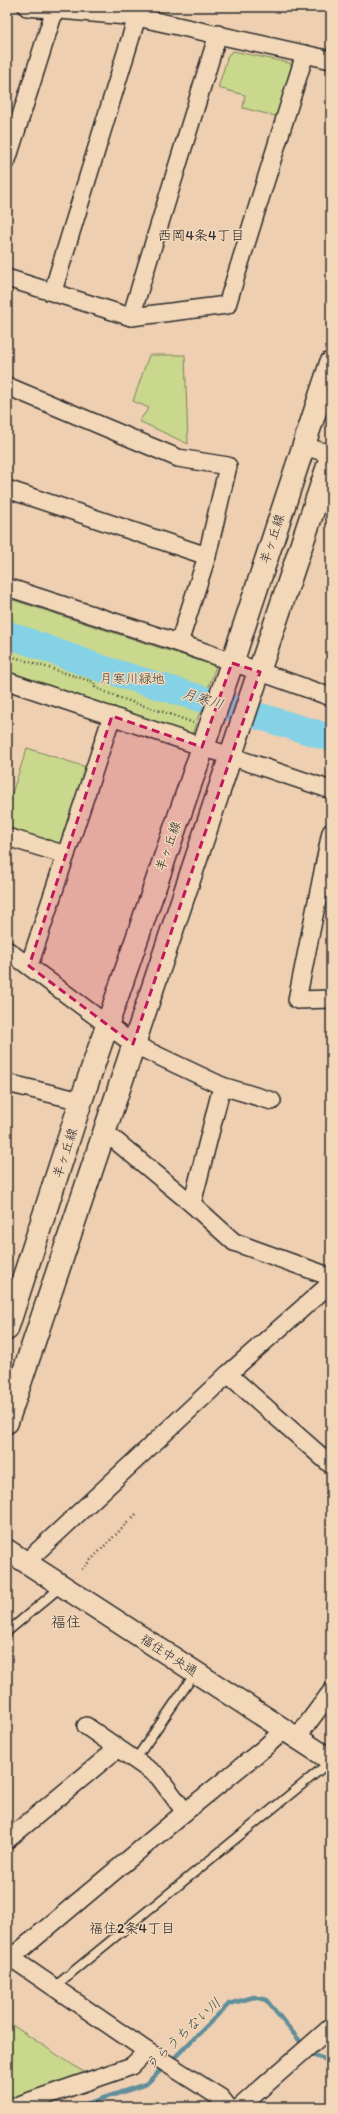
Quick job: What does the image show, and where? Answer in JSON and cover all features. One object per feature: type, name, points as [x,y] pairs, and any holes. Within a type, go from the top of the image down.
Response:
[{"type":"main road","name":"羊ヶ丘線","points":[[7,1329],[200,743],[230,670],[331,363]]},
{"type":"main road","points":[[7,1422],[133,1044],[258,680],[331,455]]},
{"type":"street","points":[[27,7],[137,16],[331,60]]},
{"type":"street","points":[[7,160],[54,9]]},
{"type":"street","points":[[53,291],[137,16]]},
{"type":"street","points":[[131,316],[218,34]]},
{"type":"street","points":[[7,278],[131,316],[227,305],[305,54]]},
{"type":"street","points":[[7,386],[178,458],[228,466],[207,556],[179,642]]},
{"type":"street","points":[[303,446],[331,455]]},
{"type":"street","points":[[7,489],[207,556]]},
{"type":"street","points":[[7,586],[179,642],[230,670],[258,680],[331,697]]},
{"type":"street","points":[[7,681],[112,716],[200,743],[234,750],[331,790]]},
{"type":"street","points":[[29,966],[112,716]]},
{"type":"street","points":[[331,832],[297,1000],[331,999]]},
{"type":"street","points":[[7,837],[66,855]]},
{"type":"street","points":[[7,950],[133,1044],[222,1086],[272,1101]]},
{"type":"street","points":[[7,1083],[81,1101]]},
{"type":"street","points":[[192,1204],[222,1086]]},
{"type":"street","points":[[104,1132],[192,1204],[234,1242],[331,1277]]},
{"type":"street","points":[[26,1562],[228,1374],[331,1283]]},
{"type":"street","points":[[228,1374],[331,1465]]},
{"type":"street","name":"福住中央通","points":[[7,1550],[331,1761]]},
{"type":"street","points":[[228,2107],[221,2098],[150,2053],[9,1956],[263,1749],[290,1734],[331,1692]]},
{"type":"street","points":[[86,1726],[117,1749],[158,1776],[185,1812]]},
{"type":"street","points":[[7,1840],[117,1749]]},
{"type":"street","points":[[240,2107],[331,2027]]},
{"type":"street","points":[[12,2107],[132,2066],[150,2053]]},
{"type":"lane","points":[[7,1632],[62,1586]]},
{"type":"lane","points":[[135,1760],[196,1672]]},
{"type":"lane","points":[[54,1987],[331,1761]]},
{"type":"path","points":[[7,655],[94,682],[95,687],[111,696],[176,716],[197,725],[200,743]]},
{"type":"path","points":[[82,1569],[137,1513]]},
{"type":"highlighted area","points":[[232,663],[260,672],[133,1044],[29,966],[112,716],[202,747]]},
{"type":"green space","points":[[233,51],[290,63],[293,69],[279,117],[243,108],[245,95],[218,88],[228,55]]},
{"type":"green space","points":[[149,355],[185,355],[188,444],[139,421],[149,408],[133,401]]},
{"type":"green space","name":"月寒川緑地","points":[[7,598],[216,666],[191,737],[7,676]]},
{"type":"green space","points":[[27,748],[92,769],[61,845],[7,831],[7,808]]},
{"type":"green space","points":[[12,2025],[85,2073],[7,2101],[7,2033]]},
{"type":"waterway","name":"月寒川","points":[[7,634],[100,668],[331,738]]},
{"type":"waterway","name":"うらうちない川","points":[[170,2062],[229,2004],[254,1997],[266,2000],[304,2046]]},
{"type":"waterway","name":"うらうちない川","points":[[310,2051],[315,2056],[331,2061]]},
{"type":"waterway","name":"うらうちない川","points":[[77,2107],[146,2084],[164,2067]]},
{"type":"district","name":"西岡4条4丁目","points":[[201,235]]},
{"type":"district","name":"福住","points":[[66,1622]]},
{"type":"district","name":"福住2条4丁目","points":[[132,1928]]}]
